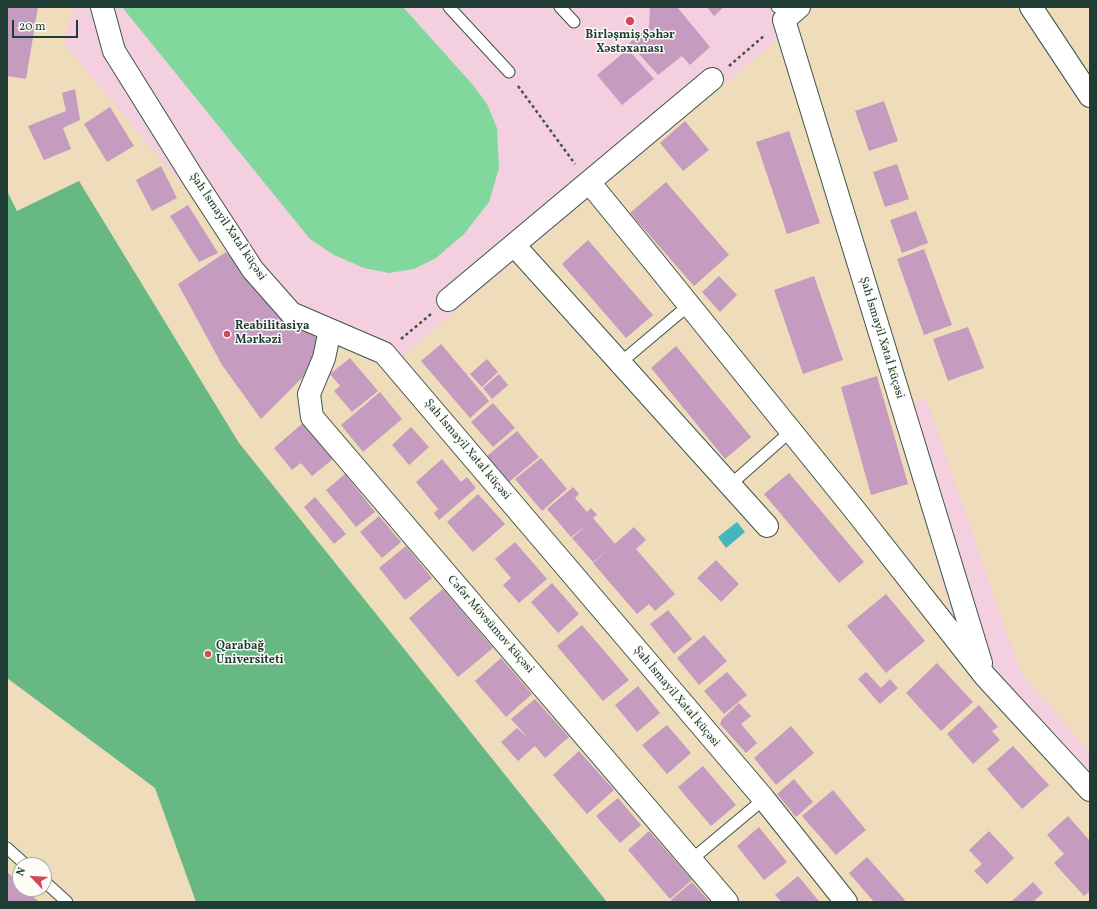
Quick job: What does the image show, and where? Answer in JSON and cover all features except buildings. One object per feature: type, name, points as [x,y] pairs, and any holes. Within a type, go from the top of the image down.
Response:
[{"type":"street","name":"Şah İsmayil Xətaİ küçəsi","points":[[102,7],[114,51],[195,181],[253,270],[290,313],[384,353],[764,799],[846,902]]},
{"type":"street","points":[[1031,7],[1090,96]]},
{"type":"street","name":"Şah İsmayil Xətaİ küçəsi","points":[[788,12],[985,676]]},
{"type":"street","points":[[448,300],[712,79]]},
{"type":"street","name":"Şah İsmayil Xətaİ küçəsi","points":[[589,182],[859,515],[985,676],[1090,790]]},
{"type":"street","points":[[514,245],[767,526]]},
{"type":"street","name":"Cəfər Mövsümov küçəsi","points":[[330,330],[324,358],[309,394],[312,417],[727,902]]},
{"type":"lane","points":[[449,7],[509,72]]},
{"type":"lane","points":[[560,7],[574,22]]},
{"type":"lane","points":[[620,363],[689,305]]},
{"type":"lane","points":[[730,485],[791,431]]},
{"type":"lane","points":[[691,860],[764,799]]},
{"type":"lane","points":[[7,848],[17,857]]},
{"type":"lane","points":[[52,888],[67,902]]},
{"type":"path","points":[[712,79],[788,12]]},
{"type":"path","points":[[509,72],[589,182]]},
{"type":"path","points":[[384,353],[448,300]]},
{"type":"shaded area","points":[[74,7],[816,7],[387,369],[289,313],[64,44]]},
{"type":"shaded area","points":[[926,398],[1020,671],[1090,753],[1090,807],[965,665],[896,411]]},
{"type":"green space","points":[[122,7],[403,7],[473,85],[487,104],[497,128],[499,168],[489,202],[464,234],[436,258],[414,269],[389,273],[364,268],[334,255],[310,239]]},
{"type":"green space","name":"Qarabağ Universiteti","points":[[79,181],[239,443],[607,902],[196,902],[155,788],[7,678],[7,191],[17,211]]},
{"type":"water","points":[[737,522],[745,532],[726,548],[718,537]]},
{"type":"place","name":"Birləşmiş Şəhər Xəstəxanası","points":[[630,21]]},
{"type":"place","name":"Reabilitasiya Mərkəzi","points":[[227,334]]},
{"type":"place","name":"Qarabağ Universiteti","points":[[208,654]]}]
